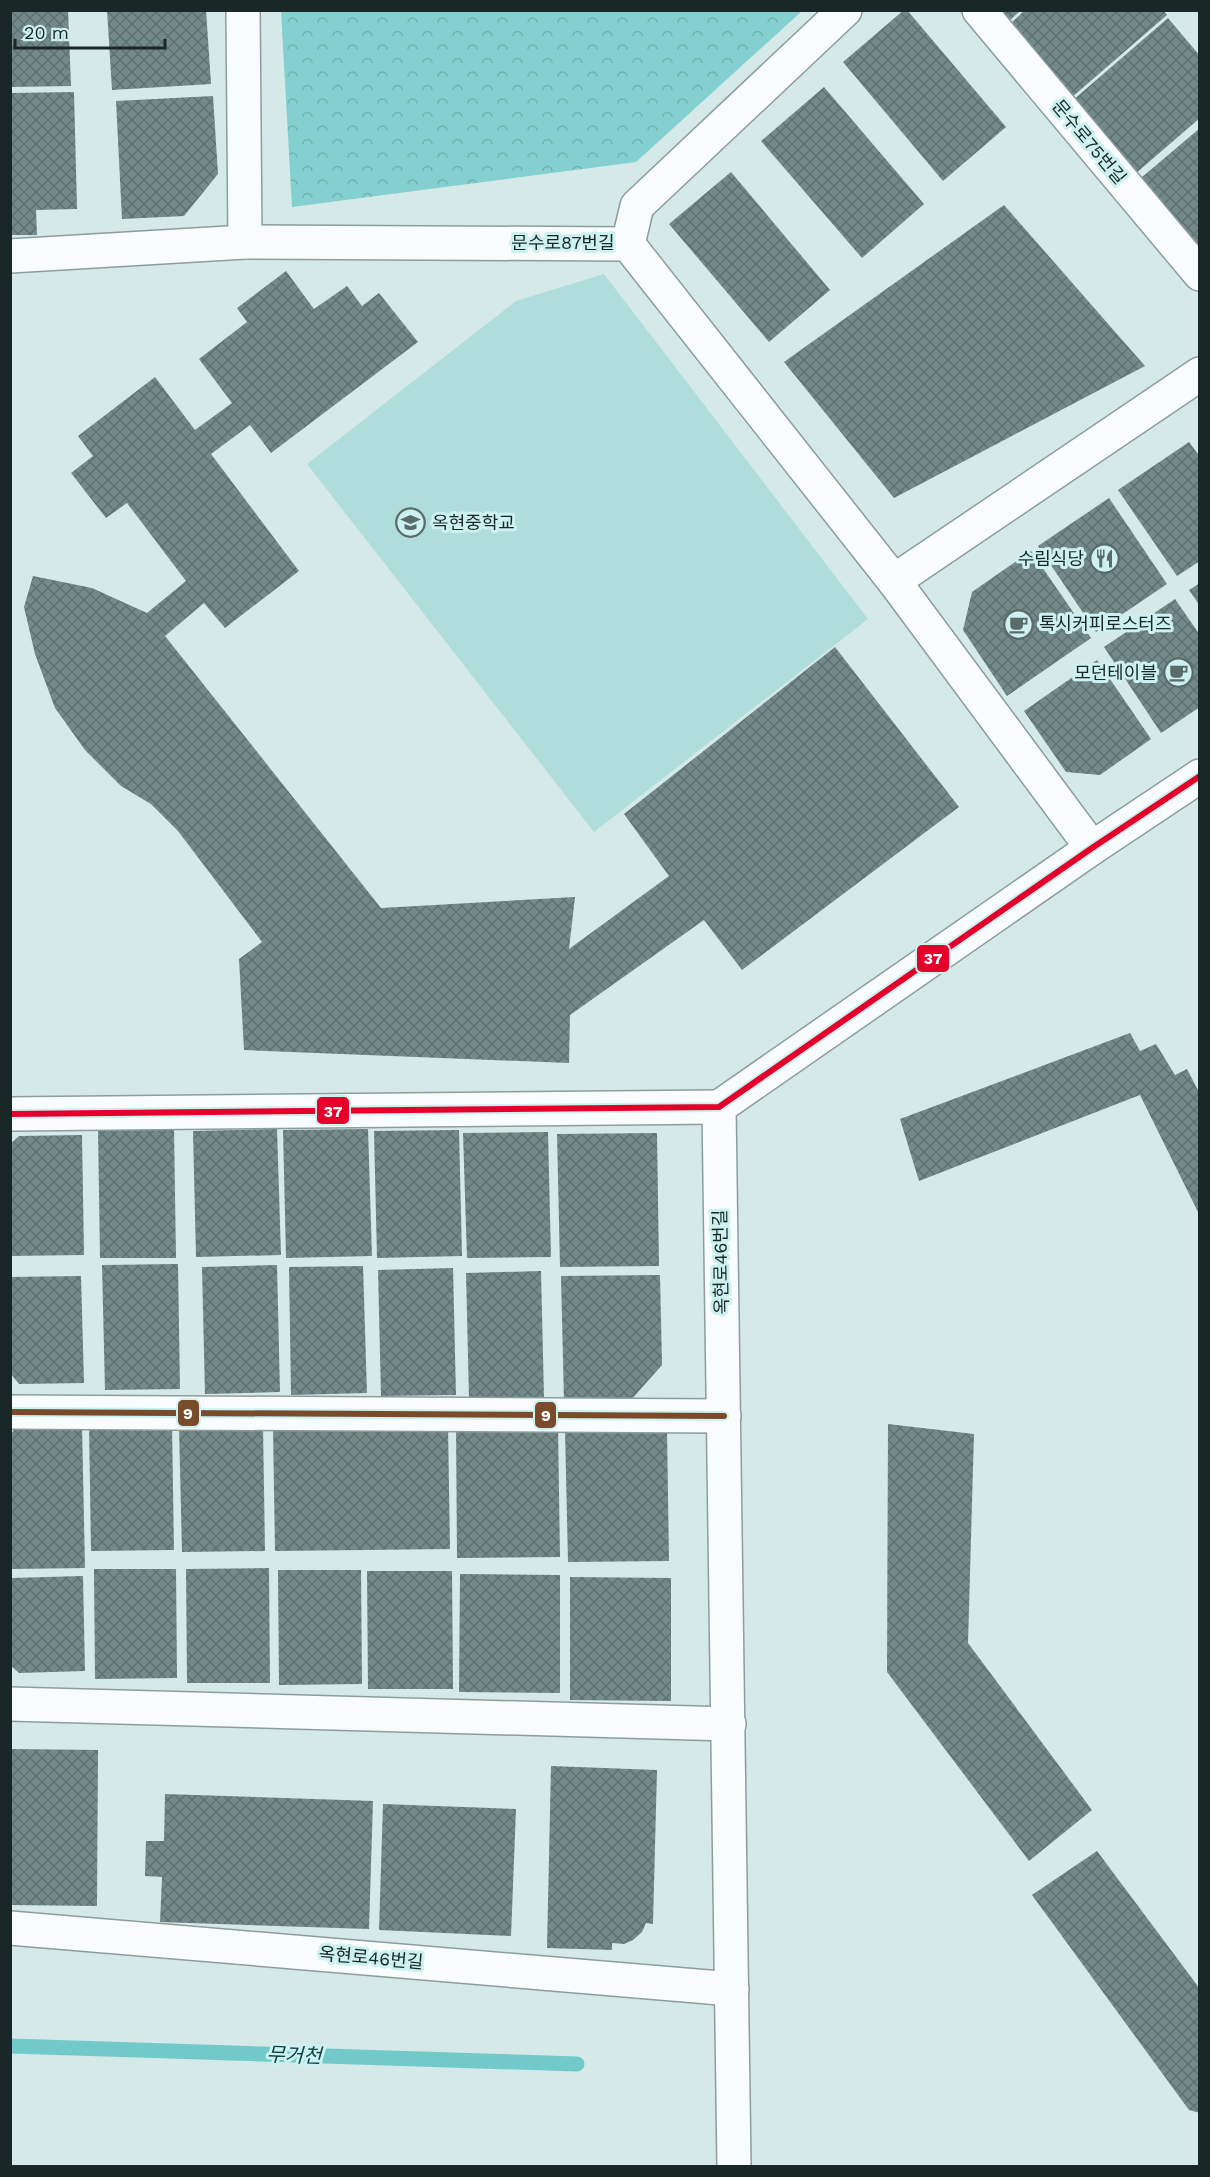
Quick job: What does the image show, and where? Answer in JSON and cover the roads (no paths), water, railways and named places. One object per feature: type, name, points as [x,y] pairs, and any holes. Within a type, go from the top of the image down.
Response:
[{"type":"street","points":[[243,10],[245,242]]},
{"type":"street","name":"문수로87번길","points":[[10,256],[245,242],[628,244],[637,206],[845,10]]},
{"type":"street","name":"문수로75번길","points":[[979,10],[1200,274]]},
{"type":"street","points":[[628,244],[894,581],[1092,848]]},
{"type":"street","points":[[894,581],[1200,374]]},
{"type":"street","points":[[10,1114],[719,1107],[1092,848],[1200,776]]},
{"type":"street","name":"옥현로46번길","points":[[719,1107],[734,2166]]},
{"type":"street","points":[[10,1412],[724,1416]]},
{"type":"street","points":[[10,1704],[729,1724]]},
{"type":"street","name":"옥현로46번길","points":[[10,1928],[732,1989]]},
{"type":"waterway","name":"무거천","points":[[10,2046],[577,2064]]},
{"type":"place","name":"옥현중학교","points":[[411,523]]},
{"type":"place","name":"수림식당","points":[[1105,559]]},
{"type":"place","name":"톡시커피로스터즈","points":[[1018,624]]},
{"type":"place","name":"모던테이블","points":[[1178,673]]}]
